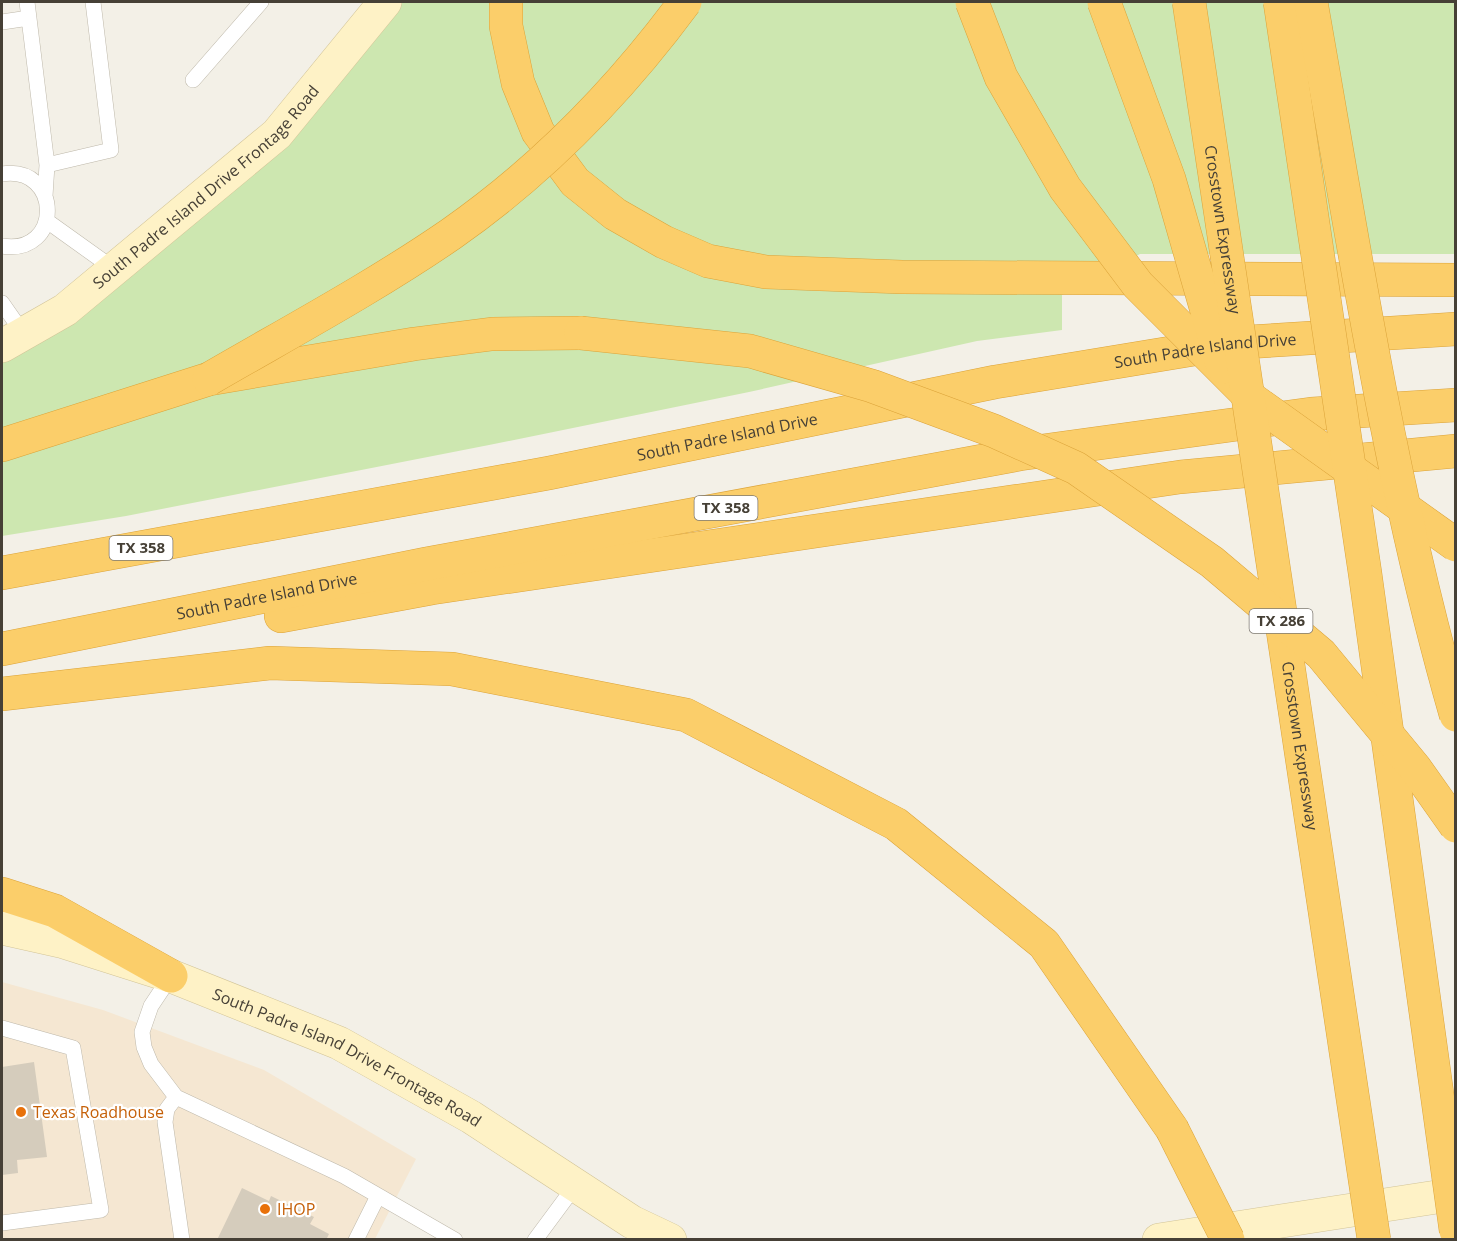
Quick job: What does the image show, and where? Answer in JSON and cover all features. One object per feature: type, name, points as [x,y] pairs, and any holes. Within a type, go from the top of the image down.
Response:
[{"type":"highway","points":[[506,2],[506,26],[518,83],[538,132],[575,182],[615,214],[664,242],[708,261],[766,272],[902,277],[1455,280]]},
{"type":"highway","points":[[209,379],[376,281],[452,233],[545,159],[621,80],[685,2]]},
{"type":"highway","points":[[972,2],[1001,77],[1065,188],[1138,285],[1253,400],[1455,545]]},
{"type":"highway","points":[[1104,2],[1169,179],[1264,512]]},
{"type":"highway","name":"Crosstown Expressway","points":[[1189,2],[1374,1239]]},
{"type":"highway","points":[[1280,2],[1363,562],[1455,1231]]},
{"type":"highway","points":[[1311,2],[1388,435],[1440,662],[1455,715]]},
{"type":"highway","name":"South Padre Island Drive","points":[[2,573],[549,473],[1006,380],[1231,343],[1455,329]]},
{"type":"highway","points":[[2,445],[209,379],[414,344],[481,336],[580,333],[750,351],[872,386],[994,430],[1076,468],[1212,562],[1321,654],[1408,759],[1455,826]]},
{"type":"highway","name":"South Padre Island Drive","points":[[2,649],[426,564],[1020,454],[1311,414],[1455,405]]},
{"type":"highway","points":[[2,668],[432,588],[1180,477],[1455,451]]},
{"type":"highway","points":[[2,694],[270,663],[452,669],[686,715],[896,824],[1044,944],[1172,1129],[1228,1239]]},
{"type":"highway","points":[[2,894],[55,911],[171,976]]},
{"type":"main road","name":"South Padre Island Drive Frontage Road","points":[[12,339],[64,310],[277,134],[377,4]]},
{"type":"main road","name":"South Padre Island Drive Frontage Road","points":[[2,928],[64,942],[171,976],[339,1044],[471,1117],[641,1231],[670,1239]]},
{"type":"main road","points":[[1159,1239],[1455,1194]]},
{"type":"lane","points":[[5,250],[33,240],[47,221],[48,208],[45,196],[47,165],[27,2]]},
{"type":"lane","points":[[47,165],[111,150],[93,2]]},
{"type":"lane","points":[[193,80],[261,2]]},
{"type":"lane","points":[[2,22],[29,18]]},
{"type":"lane","points":[[2,174],[16,173],[28,177],[38,185],[45,196]]},
{"type":"lane","points":[[47,221],[114,269]]},
{"type":"lane","points":[[2,303],[12,339]]},
{"type":"lane","points":[[171,976],[151,1006],[142,1032],[144,1047],[151,1064],[159,1079],[176,1097],[344,1176],[455,1239]]},
{"type":"lane","points":[[2,1028],[73,1048],[101,1210],[2,1223]]},
{"type":"lane","points":[[176,1097],[167,1109],[165,1122],[182,1239]]},
{"type":"lane","points":[[535,1239],[575,1186]]},
{"type":"lane","points":[[356,1239],[378,1196]]},
{"type":"shaded area","points":[[2,982],[103,1010],[264,1070],[416,1159],[375,1239],[2,1239]]},
{"type":"green space","points":[[403,2],[1455,2],[1455,254],[1140,254],[1062,295],[1062,330],[977,341],[749,392],[489,445],[126,516],[2,536],[2,360],[340,82]]},
{"type":"building","name":"Texas Roadhouse","points":[[34,1062],[47,1157],[17,1160],[18,1173],[2,1175],[2,1067]]},
{"type":"building","name":"IHOP","points":[[242,1188],[269,1201],[271,1196],[314,1217],[310,1224],[329,1234],[326,1240],[217,1240]]},
{"type":"place","name":"Texas Roadhouse","points":[[21,1112]]},
{"type":"place","name":"IHOP","points":[[265,1209]]}]
